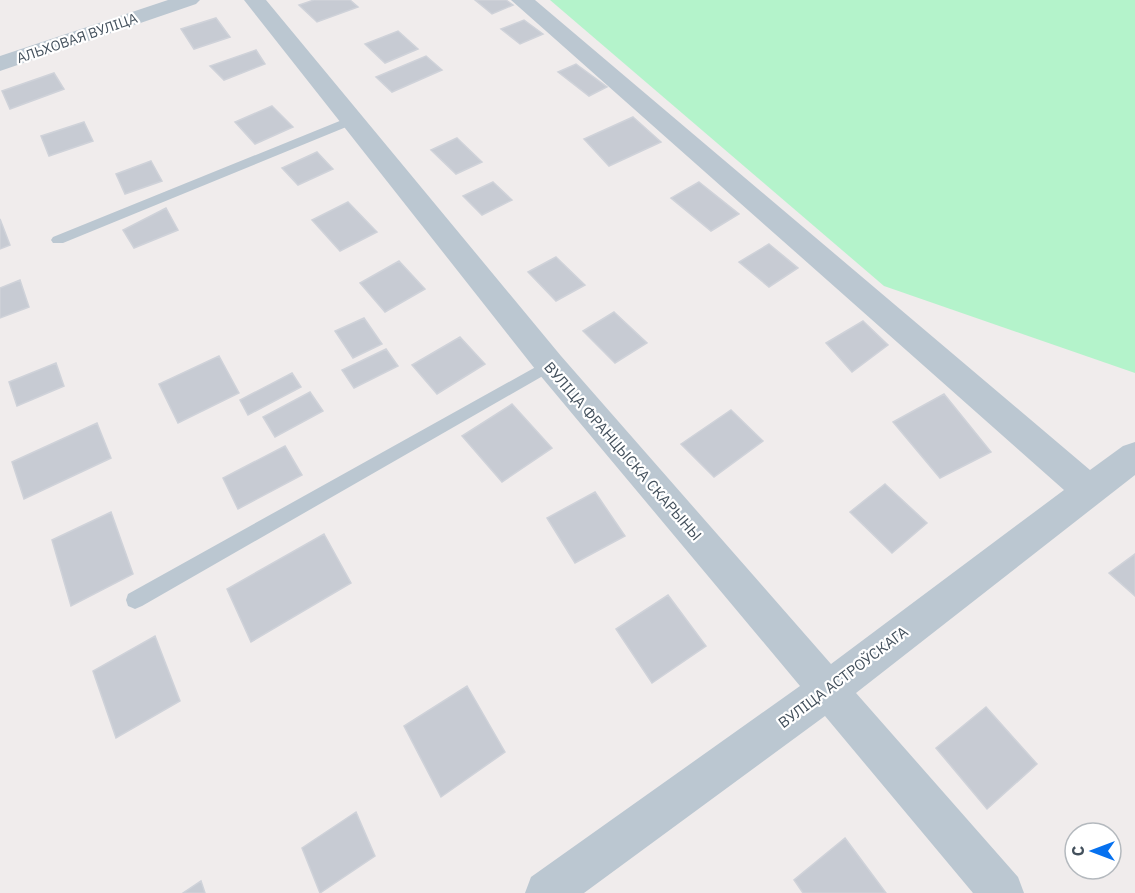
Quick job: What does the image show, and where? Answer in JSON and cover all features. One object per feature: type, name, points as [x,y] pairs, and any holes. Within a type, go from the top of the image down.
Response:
[{"type":"street","name":"АЛЬХОВАЯ ВУЛІЦА","points":[[0,64],[189,0]]},
{"type":"street","name":"ВУЛІЦА ФРАНЦЫСКА СКАРЫНЫ","points":[[255,0],[550,365],[1002,893]]},
{"type":"street","points":[[522,0],[1089,490]]},
{"type":"street","name":"ВУЛІЦА АСТРОЎСКАГА","points":[[547,893],[828,690],[1135,456]]},
{"type":"lane","points":[[58,240],[352,120]]},
{"type":"lane","points":[[135,600],[550,365]]},
{"type":"green space","points":[[550,0],[1135,0],[1135,373],[884,286]]},
{"type":"building","points":[[314,0],[350,0],[358,7],[317,22],[299,5]]},
{"type":"building","points":[[475,0],[506,0],[513,5],[492,14]]},
{"type":"building","points":[[216,18],[230,37],[194,49],[181,29]]},
{"type":"building","points":[[524,20],[543,34],[520,44],[501,29]]},
{"type":"building","points":[[398,31],[418,49],[385,63],[365,44]]},
{"type":"building","points":[[256,50],[265,64],[224,80],[210,66]]},
{"type":"building","points":[[426,56],[442,70],[392,92],[376,77]]},
{"type":"building","points":[[576,64],[607,87],[589,96],[558,72]]},
{"type":"building","points":[[54,73],[64,89],[10,109],[2,91]]},
{"type":"building","points":[[272,106],[293,127],[255,144],[235,122]]},
{"type":"building","points":[[633,117],[661,142],[609,166],[584,139]]},
{"type":"building","points":[[84,122],[93,141],[49,156],[41,136]]},
{"type":"building","points":[[457,138],[482,162],[456,174],[431,150]]},
{"type":"building","points":[[317,152],[333,169],[298,185],[282,168]]},
{"type":"building","points":[[151,161],[162,181],[125,194],[116,174]]},
{"type":"building","points":[[493,182],[512,200],[482,215],[463,196]]},
{"type":"building","points":[[699,182],[739,214],[711,231],[671,198]]},
{"type":"building","points":[[348,202],[377,232],[340,251],[312,220]]},
{"type":"building","points":[[166,208],[178,230],[134,248],[123,230]]},
{"type":"building","points":[[0,219],[10,245],[0,249]]},
{"type":"building","points":[[769,244],[798,268],[769,287],[739,262]]},
{"type":"building","points":[[556,257],[585,285],[556,301],[528,272]]},
{"type":"building","points":[[399,261],[425,289],[385,312],[360,283]]},
{"type":"building","points":[[20,280],[29,307],[0,318],[0,288]]},
{"type":"building","points":[[614,312],[647,343],[615,363],[583,331]]},
{"type":"building","points":[[364,318],[382,344],[353,358],[335,331]]},
{"type":"building","points":[[863,321],[888,345],[852,372],[826,343]]},
{"type":"building","points":[[460,337],[485,364],[437,394],[412,365]]},
{"type":"building","points":[[386,349],[398,366],[354,388],[342,370]]},
{"type":"building","points":[[219,356],[239,393],[178,423],[159,384]]},
{"type":"building","points":[[56,363],[64,386],[17,406],[9,382]]},
{"type":"building","points":[[292,373],[301,387],[248,415],[240,400]]},
{"type":"building","points":[[310,392],[323,411],[275,437],[263,417]]},
{"type":"building","points":[[944,394],[991,452],[940,478],[893,422]]},
{"type":"building","points":[[512,404],[552,448],[502,482],[462,436]]},
{"type":"building","points":[[731,410],[763,441],[714,477],[681,444]]},
{"type":"building","points":[[97,423],[111,458],[24,499],[12,462]]},
{"type":"building","points":[[285,446],[302,475],[238,509],[223,478]]},
{"type":"building","points":[[885,484],[927,523],[892,553],[850,512]]},
{"type":"building","points":[[595,492],[625,536],[575,563],[547,518]]},
{"type":"building","points":[[111,512],[133,574],[71,606],[52,540]]},
{"type":"building","points":[[324,534],[351,583],[251,642],[227,589]]},
{"type":"building","points":[[1135,554],[1135,596],[1109,573]]},
{"type":"building","points":[[668,595],[706,646],[652,683],[616,629]]},
{"type":"building","points":[[155,636],[180,701],[116,738],[93,671]]},
{"type":"building","points":[[467,686],[505,752],[441,797],[404,726]]},
{"type":"building","points":[[986,707],[1037,764],[987,809],[936,748]]},
{"type":"building","points":[[356,812],[375,856],[320,893],[302,848]]},
{"type":"building","points":[[845,838],[886,893],[803,893],[794,880]]},
{"type":"building","points":[[201,881],[205,893],[183,893]]}]
